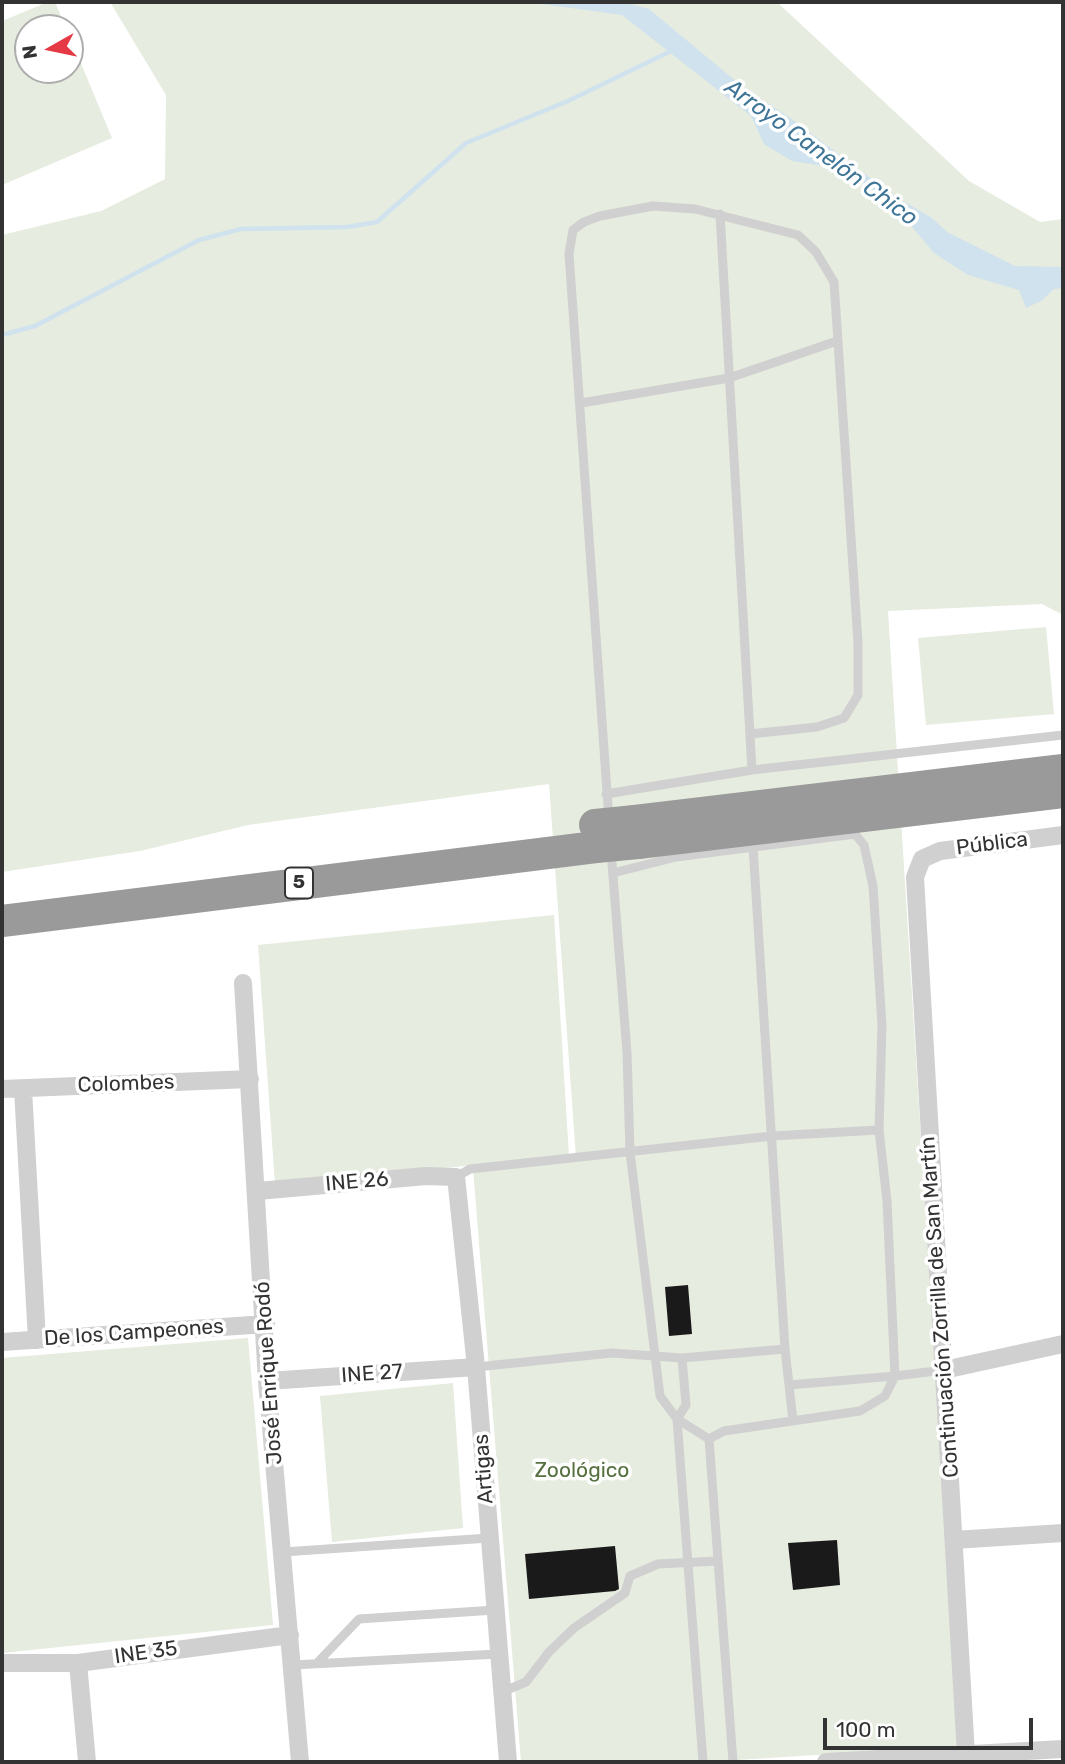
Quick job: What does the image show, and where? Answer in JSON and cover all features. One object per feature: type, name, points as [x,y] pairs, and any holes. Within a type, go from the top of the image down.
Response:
[{"type":"highway","name":"5","points":[[2,921],[602,848],[637,832],[1063,770]]},
{"type":"highway","name":"5","points":[[637,832],[1063,792]]},
{"type":"highway","name":"5","points":[[2,902],[602,848]]},
{"type":"street","name":"Pública","points":[[922,859],[959,847],[1063,835]]},
{"type":"street","name":"Continuación Zorrilla de San Martín","points":[[922,859],[915,877],[914,896],[965,1755]]},
{"type":"street","name":"José Enrique Rodó","points":[[243,983],[258,1191],[267,1381],[300,1762]]},
{"type":"street","name":"Colombes","points":[[2,1089],[250,1079]]},
{"type":"street","points":[[23,1088],[37,1340]]},
{"type":"street","name":"INE 26","points":[[258,1191],[426,1176],[456,1177]]},
{"type":"street","name":"Artigas","points":[[456,1177],[476,1367],[508,1762]]},
{"type":"street","name":"De los Campeones","points":[[2,1342],[266,1324]]},
{"type":"street","points":[[944,1370],[1063,1345]]},
{"type":"street","name":"INE 27","points":[[267,1381],[476,1367]]},
{"type":"street","points":[[954,1540],[1063,1533]]},
{"type":"street","name":"INE 35","points":[[2,1663],[78,1663],[290,1635]]},
{"type":"street","points":[[78,1663],[87,1762]]},
{"type":"street","points":[[826,1762],[926,1760],[1063,1749]]},
{"type":"lane","points":[[709,1439],[677,1419],[660,1396],[630,1152],[627,1052],[602,848],[606,794],[569,254],[573,230],[600,216],[653,206],[695,209],[798,235],[816,252],[834,282],[858,643],[858,695],[844,718],[817,727],[750,734]]},
{"type":"lane","points":[[720,214],[752,770]]},
{"type":"lane","points":[[581,403],[729,378],[837,341]]},
{"type":"lane","points":[[606,794],[752,770],[1063,735]]},
{"type":"lane","points":[[602,848],[676,857],[855,834],[864,845],[873,886],[882,1025],[879,1130],[887,1201],[895,1376],[885,1396],[860,1411],[724,1431],[709,1439]]},
{"type":"lane","points":[[753,847],[785,1349],[793,1421]]},
{"type":"lane","points":[[456,1177],[470,1169],[772,1136],[879,1130]]},
{"type":"lane","points":[[476,1367],[612,1353],[682,1357],[785,1349]]},
{"type":"lane","points":[[682,1357],[686,1405],[677,1419],[690,1562],[703,1762]]},
{"type":"lane","points":[[789,1385],[944,1370]]},
{"type":"lane","points":[[709,1439],[733,1762]]},
{"type":"lane","points":[[283,1552],[489,1538]]},
{"type":"lane","points":[[502,1692],[526,1682],[549,1652],[574,1628],[625,1593],[630,1576],[657,1564],[718,1561]]},
{"type":"lane","points":[[317,1663],[359,1619],[495,1610]]},
{"type":"lane","points":[[293,1665],[498,1654]]},
{"type":"green space","points":[[48,2],[55,2],[60,14],[19,14]]},
{"type":"green space","name":"Zoológico","points":[[110,2],[777,2],[969,181],[1040,222],[1063,219],[1063,615],[1042,604],[888,611],[959,1746],[705,1762],[521,1762],[473,1169],[576,1158],[549,784],[248,825],[140,851],[2,872],[2,235],[101,211],[165,179],[166,95]]},
{"type":"green space","points":[[14,16],[14,84],[84,84],[84,71],[112,138],[2,185],[2,21]]},
{"type":"green space","points":[[1046,627],[1054,714],[926,725],[918,638]]},
{"type":"green space","points":[[554,915],[569,1156],[275,1184],[258,945]]},
{"type":"green space","points":[[248,1338],[273,1625],[2,1653],[2,1358]]},
{"type":"green space","points":[[453,1383],[463,1528],[332,1542],[320,1396]]},
{"type":"water","name":"Arroyo Canelón Chico","points":[[527,2],[623,2],[649,9],[744,88],[789,117],[893,195],[932,218],[947,232],[1015,266],[1063,267],[1063,288],[1054,289],[1041,301],[1026,308],[1019,290],[968,275],[934,253],[903,216],[869,186],[824,166],[792,161],[764,144],[751,116],[622,15]]},
{"type":"building","points":[[688,1285],[692,1334],[669,1336],[665,1287]]},
{"type":"building","points":[[837,1540],[840,1585],[793,1590],[788,1543]]},
{"type":"building","points":[[615,1546],[619,1589],[529,1599],[525,1554]]},
{"type":"waterway","points":[[2,335],[35,326],[199,240],[241,229],[347,227],[377,222],[466,143],[568,101],[669,52]]}]
